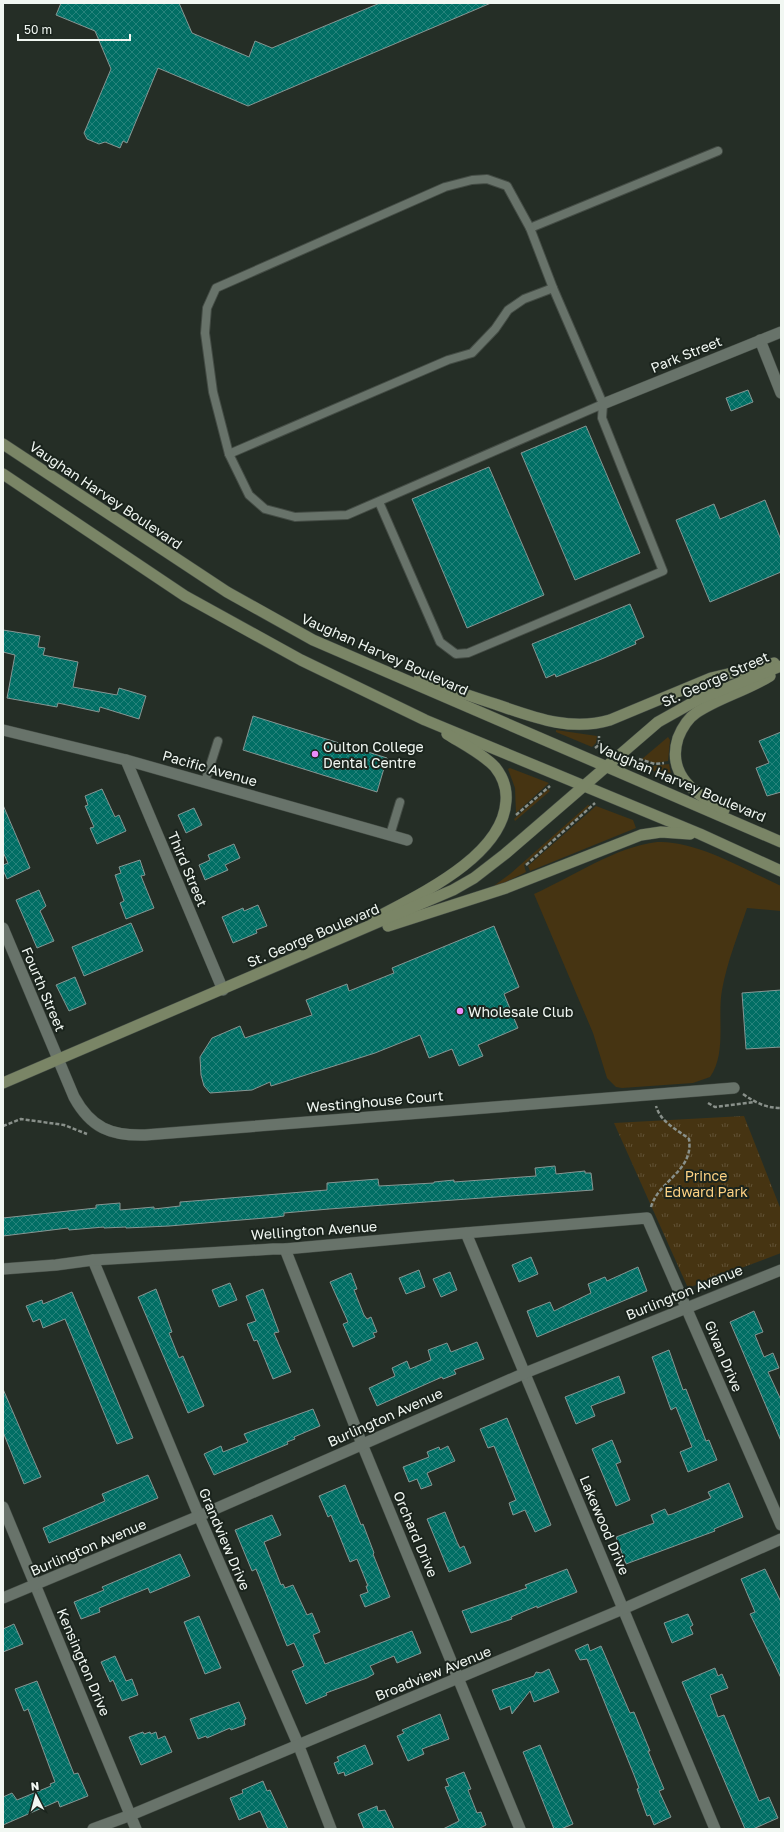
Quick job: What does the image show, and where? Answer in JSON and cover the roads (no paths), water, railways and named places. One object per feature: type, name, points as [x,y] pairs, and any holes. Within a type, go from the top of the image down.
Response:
[{"type":"main road","name":"Vaughan Harvey Boulevard","points":[[3,444],[227,592],[287,626],[341,652],[781,842]]},
{"type":"main road","points":[[3,474],[192,600],[307,664],[425,720],[700,834],[781,871]]},
{"type":"main road","points":[[341,652],[538,719],[581,725],[595,724],[610,720],[729,672],[781,662]]},
{"type":"main road","name":"St. George Street","points":[[606,766],[648,730],[671,714],[699,700],[781,666]]},
{"type":"main road","points":[[766,835],[708,801],[689,787],[678,767],[676,747],[680,732],[686,722],[694,714],[750,688],[781,669]]},
{"type":"main road","points":[[315,950],[444,880],[467,863],[483,847],[500,825],[505,811],[507,795],[505,784],[495,768],[425,720]]},
{"type":"main road","name":"St. George Boulevard","points":[[3,1083],[440,897],[474,878],[505,854],[606,766]]},
{"type":"main road","points":[[315,950],[506,888],[641,835],[660,832],[700,834]]},
{"type":"street","name":"Park Street","points":[[603,404],[781,332]]},
{"type":"street","points":[[760,340],[781,393]]},
{"type":"street","name":"Pacific Avenue","points":[[3,730],[126,760],[407,840]]},
{"type":"street","name":"Third Street","points":[[126,760],[222,990]]},
{"type":"street","name":"Fourth Street","points":[[3,928],[58,1060]]},
{"type":"street","name":"Westinghouse Court","points":[[58,1060],[79,1106],[92,1122],[111,1132],[132,1135],[734,1088]]},
{"type":"street","name":"Givan Drive","points":[[628,1219],[647,1218],[781,1525]]},
{"type":"street","name":"Wellington Avenue","points":[[3,1269],[56,1265],[94,1260],[285,1249],[628,1219]]},
{"type":"street","name":"Lakewood Drive","points":[[466,1233],[715,1829]]},
{"type":"street","name":"Orchard Drive","points":[[285,1249],[362,1444],[460,1678],[520,1829]]},
{"type":"street","name":"Grandview Drive","points":[[94,1260],[199,1516],[298,1744],[332,1829]]},
{"type":"street","name":"Burlington Avenue","points":[[3,1598],[199,1516],[525,1373],[781,1270]]},
{"type":"street","name":"Kensington Drive","points":[[3,1507],[136,1829]]},
{"type":"street","name":"Broadview Avenue","points":[[93,1829],[131,1815],[298,1744],[460,1678],[623,1609],[781,1539]]},
{"type":"lane","points":[[530,228],[718,151]]},
{"type":"lane","points":[[379,502],[440,642],[456,654],[468,653],[663,571],[602,418],[603,404],[553,288],[530,228],[508,186],[487,178],[444,187],[216,288],[207,308],[205,334],[213,392],[229,454],[249,495],[265,509],[294,518],[347,515],[603,404]]},
{"type":"lane","points":[[229,454],[448,360],[472,353],[495,329],[508,310],[524,300],[553,288]]},
{"type":"lane","points":[[205,782],[218,741]]},
{"type":"lane","points":[[390,835],[400,802]]},
{"type":"place","name":"Oulton College Dental Centre","points":[[315,754]]},
{"type":"place","name":"Wholesale Club","points":[[460,1011]]},
{"type":"park label","name":"Prince Edward Park","points":[[706,1184]]}]
